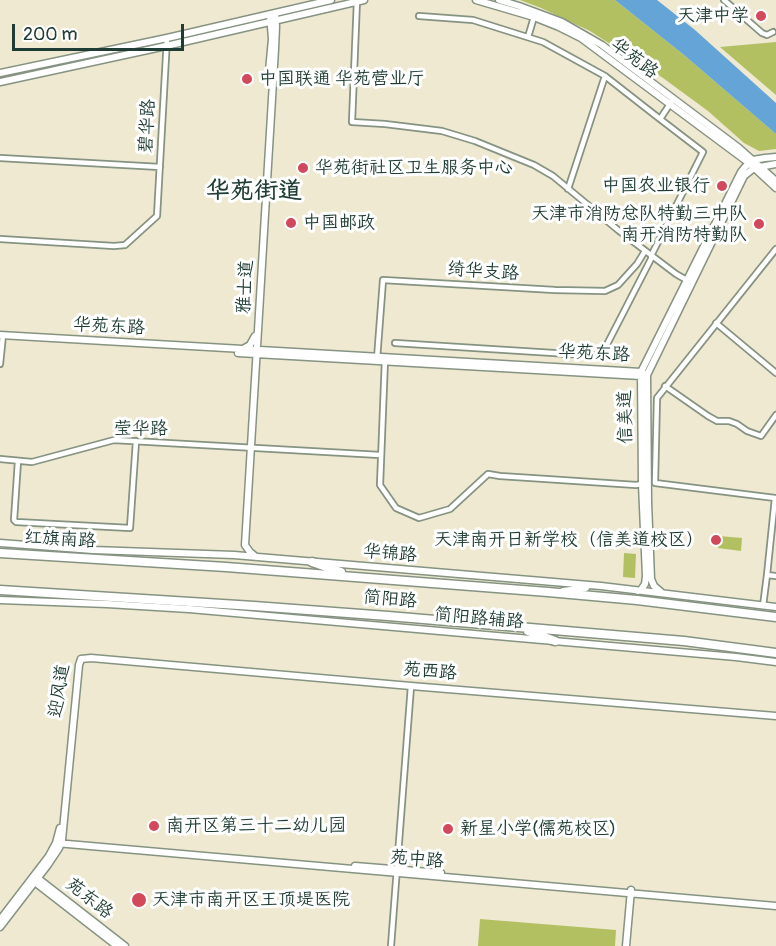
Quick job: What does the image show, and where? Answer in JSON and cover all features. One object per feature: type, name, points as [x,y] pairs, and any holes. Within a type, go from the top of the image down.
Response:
[{"type":"highway","name":"红旗南路","points":[[0,553],[118,560]]},
{"type":"highway","name":"简阳路","points":[[118,560],[548,592],[776,617]]},
{"type":"highway","points":[[312,562],[353,576]]},
{"type":"highway","name":"简阳路","points":[[0,590],[254,606],[517,627],[684,641],[776,653]]},
{"type":"highway","points":[[517,627],[555,641]]},
{"type":"street","points":[[0,82],[166,46],[331,0]]},
{"type":"street","points":[[274,29],[286,14],[360,0],[352,123],[385,124],[442,131],[475,141],[534,165],[553,176],[675,274],[689,281]]},
{"type":"street","name":"华苑路","points":[[476,0],[535,15]]},
{"type":"street","points":[[484,0],[493,4]]},
{"type":"street","name":"华苑路","points":[[499,0],[581,38],[754,164]]},
{"type":"street","points":[[724,0],[762,33],[767,35],[773,32]]},
{"type":"street","points":[[528,37],[535,15]]},
{"type":"street","points":[[395,343],[601,356],[703,152],[605,76],[543,42],[473,20],[418,16]]},
{"type":"street","points":[[0,74],[166,38],[273,18]]},
{"type":"street","name":"雅士道","points":[[257,557],[245,544],[273,18]]},
{"type":"street","name":"碧华路","points":[[0,239],[125,245],[157,216],[166,38]]},
{"type":"street","points":[[568,189],[605,76]]},
{"type":"street","points":[[660,118],[671,102]]},
{"type":"street","name":"华苑路","points":[[671,102],[740,156],[754,164]]},
{"type":"street","points":[[740,156],[744,165],[741,172]]},
{"type":"street","points":[[754,164],[765,158],[776,157]]},
{"type":"street","points":[[0,158],[160,167]]},
{"type":"street","points":[[754,164],[776,164]]},
{"type":"street","points":[[754,164],[776,181]]},
{"type":"street","points":[[754,164],[776,188]]},
{"type":"street","name":"信美道","points":[[664,594],[654,586],[651,579],[643,374],[741,172],[754,164]]},
{"type":"street","name":"信美道","points":[[637,591],[643,588],[646,580],[642,484],[643,374],[646,362],[744,176],[754,164]]},
{"type":"street","points":[[763,606],[775,498],[655,483],[657,398],[776,249]]},
{"type":"street","name":"绮华支路","points":[[381,359],[383,280],[605,291],[618,285],[637,264],[645,251]]},
{"type":"street","points":[[717,323],[776,373]]},
{"type":"street","points":[[0,364],[1,337]]},
{"type":"street","name":"华苑东路","points":[[1,337],[643,374]]},
{"type":"street","points":[[241,351],[256,337],[274,351]]},
{"type":"street","name":"华苑东路","points":[[254,351],[643,374]]},
{"type":"street","points":[[381,359],[380,485],[396,508],[419,518],[450,509],[488,474],[642,484]]},
{"type":"street","points":[[632,372],[640,369],[646,362]]},
{"type":"street","points":[[665,386],[708,416],[737,424],[747,432],[761,436],[776,415]]},
{"type":"street","name":"莹华路","points":[[0,459],[32,462],[114,440],[380,455]]},
{"type":"street","points":[[18,461],[16,522],[130,528],[136,441]]},
{"type":"street","name":"雅士道","points":[[234,555],[239,552],[242,544],[250,448]]},
{"type":"street","name":"华锦路","points":[[0,543],[234,555],[601,586],[776,607]]},
{"type":"street","points":[[767,575],[776,576]]},
{"type":"street","points":[[548,592],[601,586]]},
{"type":"street","name":"简阳路辅路","points":[[0,600],[189,609],[776,662]]},
{"type":"street","points":[[189,609],[254,606]]},
{"type":"street","name":"苑西路","points":[[81,659],[91,658],[776,716]]},
{"type":"street","name":"迎风道","points":[[0,927],[53,857],[59,842],[81,659]]},
{"type":"street","points":[[391,946],[411,686]]},
{"type":"street","name":"迎风道","points":[[0,920],[23,890],[35,880],[59,842]]},
{"type":"street","name":"苑中路","points":[[59,842],[396,871]]},
{"type":"street","name":"苑中路","points":[[59,842],[776,905]]},
{"type":"street","points":[[53,857],[74,845]]},
{"type":"street","name":"苑东路","points":[[35,880],[47,885],[125,946]]},
{"type":"street","name":"苑东路","points":[[35,880],[117,946]]},
{"type":"street","points":[[626,946],[631,891]]},
{"type":"green space","points":[[520,0],[615,0],[684,55],[776,134],[776,149],[759,151],[744,143],[708,111],[663,78],[590,31]]},
{"type":"green space","points":[[776,42],[776,95],[720,47]]},
{"type":"green space","points":[[719,536],[742,538],[741,551],[718,548]]},
{"type":"green space","points":[[624,553],[636,554],[635,578],[623,577]]},
{"type":"green space","points":[[480,919],[616,930],[615,946],[478,946]]},
{"type":"water","points":[[615,0],[657,0],[695,30],[776,103],[776,134],[684,55]]},
{"type":"place","name":"天津中学","points":[[761,16]]},
{"type":"place","name":"中国联通 华苑营业厅","points":[[247,79]]},
{"type":"place","name":"华苑街社区卫生服务中心","points":[[303,168]]},
{"type":"place","name":"中国农业银行","points":[[722,186]]},
{"type":"place","name":"中国邮政","points":[[291,223]]},
{"type":"place","name":"天津市消防总队特勤三中队 南开消防特勤队","points":[[759,224]]},
{"type":"place","name":"天津南开日新学校（信美道校区）","points":[[716,540]]},
{"type":"place","name":"南开区第三十二幼儿园","points":[[154,826]]},
{"type":"place","name":"新星小学(儒苑校区)","points":[[448,829]]},
{"type":"place","name":"天津市南开区王顶堤医院","points":[[139,900]]},
{"type":"district","name":"华苑街道","points":[[254,192]]}]
